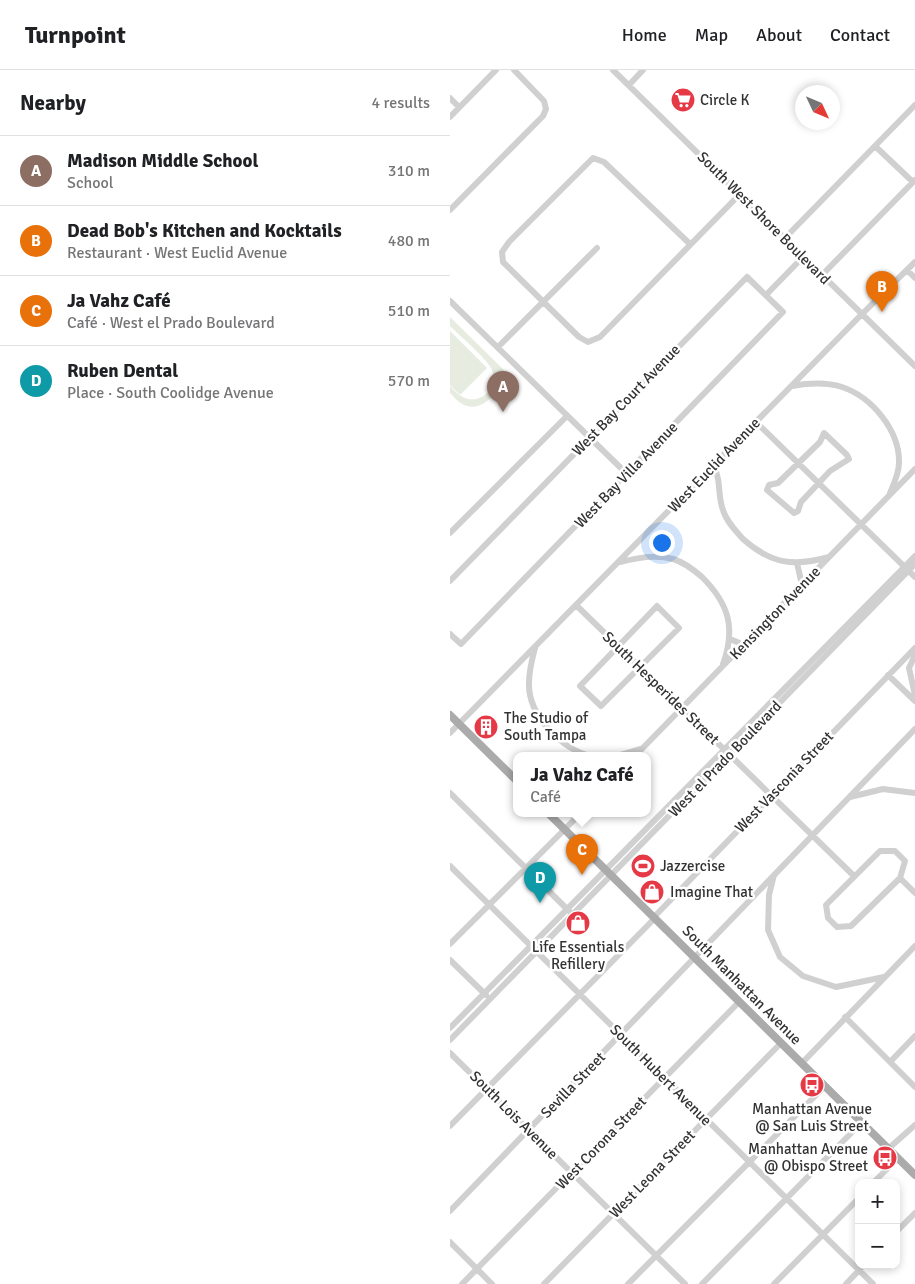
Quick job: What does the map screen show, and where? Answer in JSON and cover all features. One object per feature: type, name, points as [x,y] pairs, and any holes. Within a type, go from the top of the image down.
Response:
[{"type":"main road","points":[[450,716],[513,778]]},
{"type":"main road","name":"South Manhattan Avenue","points":[[552,817],[915,1175]]},
{"type":"street","points":[[450,117],[496,70]]},
{"type":"street","points":[[450,210],[543,116],[546,109],[544,101],[514,70]]},
{"type":"street","name":"South West Shore Boulevard","points":[[613,70],[915,366]]},
{"type":"street","points":[[629,85],[643,70]]},
{"type":"street","points":[[450,98],[459,107]]},
{"type":"street","points":[[785,238],[915,105]]},
{"type":"street","points":[[822,275],[914,181],[875,146]]},
{"type":"street","points":[[690,244],[604,162],[593,158],[508,242],[502,252],[503,262],[544,300],[579,337],[588,342],[600,337],[740,194]]},
{"type":"street","points":[[498,347],[597,248]]},
{"type":"street","points":[[766,295],[803,257]]},
{"type":"street","name":"West Euclid Avenue","points":[[450,733],[915,262]]},
{"type":"street","points":[[907,270],[915,278]]},
{"type":"street","name":"West Bay Court Avenue","points":[[450,581],[747,276],[766,295]]},
{"type":"street","name":"West Bay Villa Avenue","points":[[450,634],[461,644],[783,312],[766,295]]},
{"type":"street","points":[[450,301],[627,474]]},
{"type":"street","points":[[792,386],[810,383],[840,386],[863,398],[886,422],[894,435],[898,447],[899,464],[889,496]]},
{"type":"street","points":[[450,533],[567,416]]},
{"type":"street","points":[[756,422],[915,577]]},
{"type":"street","points":[[824,433],[849,459],[835,467],[801,502],[798,511],[794,513],[767,490],[769,485],[778,483],[798,463],[820,442],[824,433]]},
{"type":"street","points":[[714,464],[723,511],[739,534],[755,549],[764,556],[776,561],[797,563],[815,561],[830,556]]},
{"type":"street","points":[[899,464],[912,472]]},
{"type":"street","name":"Kensington Avenue","points":[[638,752],[912,472]]},
{"type":"street","points":[[618,563],[637,558],[658,556],[674,559],[687,565],[712,587],[726,610],[730,639],[721,667]]},
{"type":"street","name":"West el Prado Boulevard","points":[[450,1040],[574,915],[677,803],[906,569],[915,556]]},
{"type":"street","points":[[797,563],[802,586]]},
{"type":"street","name":"West el Prado Boulevard","points":[[906,569],[915,564]]},
{"type":"street","name":"South Hesperides Street","points":[[576,605],[854,876]]},
{"type":"street","points":[[657,606],[678,628],[640,667],[601,706],[580,686],[657,606]]},
{"type":"street","points":[[730,639],[744,646]]},
{"type":"street","points":[[534,648],[529,684],[536,710],[547,726],[562,742],[579,752]]},
{"type":"street","name":"West Vasconia Street","points":[[450,1126],[915,648]]},
{"type":"street","points":[[915,655],[909,668],[915,695]]},
{"type":"street","points":[[888,675],[915,702]]},
{"type":"street","name":"Sevilla Street","points":[[450,1211],[915,730]]},
{"type":"street","points":[[630,752],[642,748]]},
{"type":"street","points":[[849,797],[883,789],[915,793]]},
{"type":"street","points":[[450,793],[574,915]]},
{"type":"street","name":"West el Prado Boulevard","points":[[450,1028],[625,850],[677,803]]},
{"type":"street","points":[[450,944],[577,817]]},
{"type":"street","points":[[625,850],[631,855]]},
{"type":"street","points":[[880,850],[895,850],[905,862],[900,878],[851,926],[838,927],[828,918],[826,905],[880,850]]},
{"type":"street","name":"South Hubert Avenue","points":[[450,866],[706,1120],[823,1234],[855,1262]]},
{"type":"street","points":[[774,874],[769,895],[768,930],[780,957],[803,976],[836,987],[884,977]]},
{"type":"street","points":[[900,878],[915,893]]},
{"type":"street","points":[[587,889],[593,895]]},
{"type":"street","points":[[802,1063],[915,946]]},
{"type":"street","points":[[450,960],[490,1000]]},
{"type":"street","name":"West Corona Street","points":[[462,1284],[739,1002]]},
{"type":"street","points":[[845,1018],[915,1087]]},
{"type":"street","points":[[890,1062],[915,1036]]},
{"type":"street","name":"West Leona Street","points":[[544,1284],[781,1043]]},
{"type":"street","name":"South Lois Avenue","points":[[450,1052],[685,1284]]},
{"type":"street","points":[[628,1284],[825,1086]]},
{"type":"street","points":[[702,1284],[862,1122]]},
{"type":"street","points":[[888,1149],[915,1125]]},
{"type":"street","points":[[877,1179],[898,1158]]},
{"type":"street","points":[[774,1284],[855,1202]]},
{"type":"street","points":[[900,1228],[915,1213]]},
{"type":"street","points":[[450,1242],[492,1284]]},
{"type":"street","points":[[846,1284],[861,1269]]},
{"type":"street","name":"South Hubert Avenue","points":[[863,1269],[873,1284]]},
{"type":"shaded area","points":[[450,317],[517,383],[512,388],[500,376],[493,395],[482,404],[476,406],[462,404],[450,393],[450,386],[463,397],[478,399],[484,396],[491,387],[493,374],[488,364],[450,326]]},
{"type":"shaded area","points":[[450,331],[487,368],[460,395],[450,385]]},
{"type":"place","name":"Circle K","points":[[683,100]]},
{"type":"place","name":"Dead Bob's Kitchen and Kocktails","points":[[882,312]]},
{"type":"place","name":"Madison Middle School","points":[[503,412]]},
{"type":"place","name":"The Studio of South Tampa","points":[[486,727]]},
{"type":"place","name":"Jazzercise","points":[[643,866]]},
{"type":"place","name":"Ja Vahz Café","points":[[582,875]]},
{"type":"place","name":"Imagine That","points":[[652,892]]},
{"type":"place","name":"Ruben Dental","points":[[540,903]]},
{"type":"place","name":"Life Essentials Refillery","points":[[578,923]]},
{"type":"place","name":"Manhattan Avenue @ San Luis Street","points":[[812,1085]]},
{"type":"place","name":"Manhattan Avenue @ Obispo Street","points":[[885,1158]]}]
